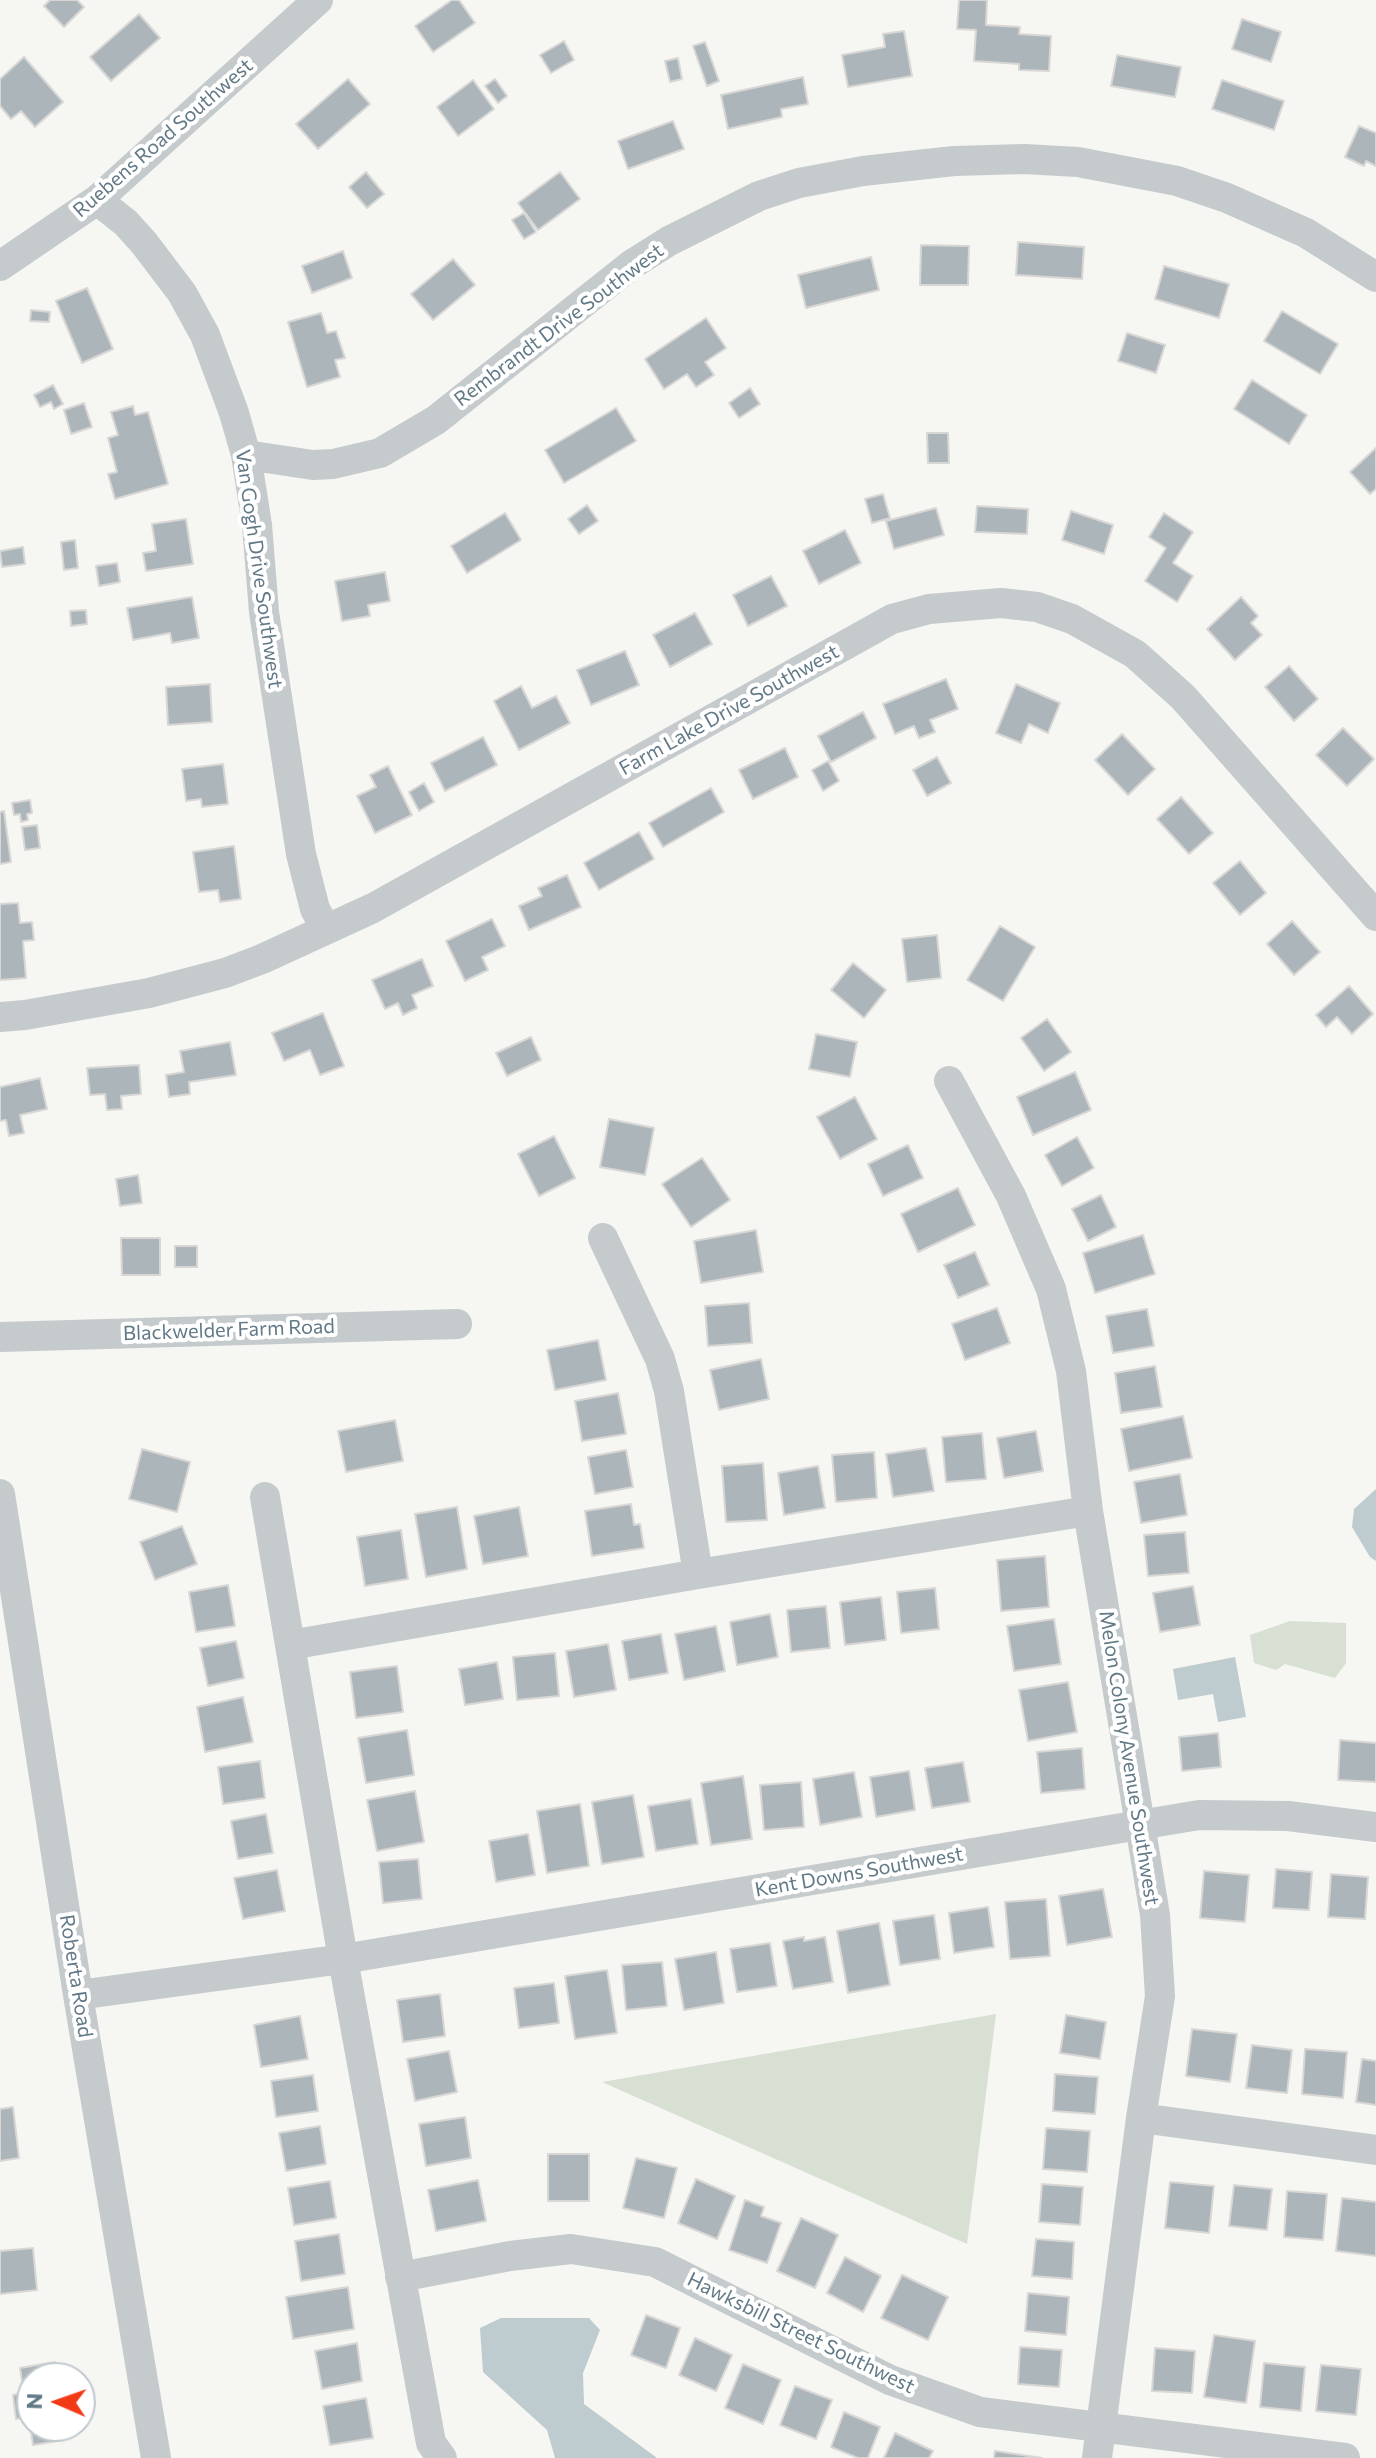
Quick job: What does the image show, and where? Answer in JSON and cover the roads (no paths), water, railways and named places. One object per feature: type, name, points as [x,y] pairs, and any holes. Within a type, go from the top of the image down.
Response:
[{"type":"street","name":"Ruebens Road Southwest","points":[[0,266],[97,200],[318,0]]},
{"type":"street","name":"Rembrandt Drive Southwest","points":[[246,455],[313,465],[333,464],[380,453],[436,420],[631,265],[669,241],[759,196],[799,183],[863,171],[954,161],[1024,159],[1078,162],[1177,181],[1227,198],[1306,233],[1376,277]]},
{"type":"street","name":"Van Gogh Drive Southwest","points":[[97,200],[126,223],[182,293],[205,335],[246,455],[257,525],[264,612],[301,854],[315,909],[326,929]]},
{"type":"street","name":"Farm Lake Drive Southwest","points":[[0,1017],[71,1007],[179,985],[262,959],[373,908],[892,619],[929,609],[1001,603],[1037,607],[1072,619],[1135,654],[1183,697],[1376,916]]},
{"type":"street","name":"Melon Colony Avenue Southwest","points":[[949,1081],[1011,1196],[1051,1289],[1071,1371],[1088,1511],[1155,1915],[1160,1996],[1097,2458]]},
{"type":"street","points":[[603,1238],[660,1359],[669,1391],[698,1574]]},
{"type":"street","name":"Blackwelder Farm Road","points":[[0,1337],[457,1324]]},
{"type":"street","name":"Roberta Road","points":[[0,1494],[78,1995],[156,2458]]},
{"type":"street","points":[[265,1497],[400,2277],[431,2443],[442,2458]]},
{"type":"street","points":[[290,1645],[698,1574],[1088,1511]]},
{"type":"street","name":"Kent Downs Southwest","points":[[78,1995],[343,1959],[1199,1815],[1288,1816],[1376,1827]]},
{"type":"street","points":[[1141,2118],[1376,2150]]},
{"type":"street","name":"Hawksbill Street Southwest","points":[[400,2277],[510,2256],[571,2249],[655,2262],[890,2380],[980,2412],[1345,2458]]}]
